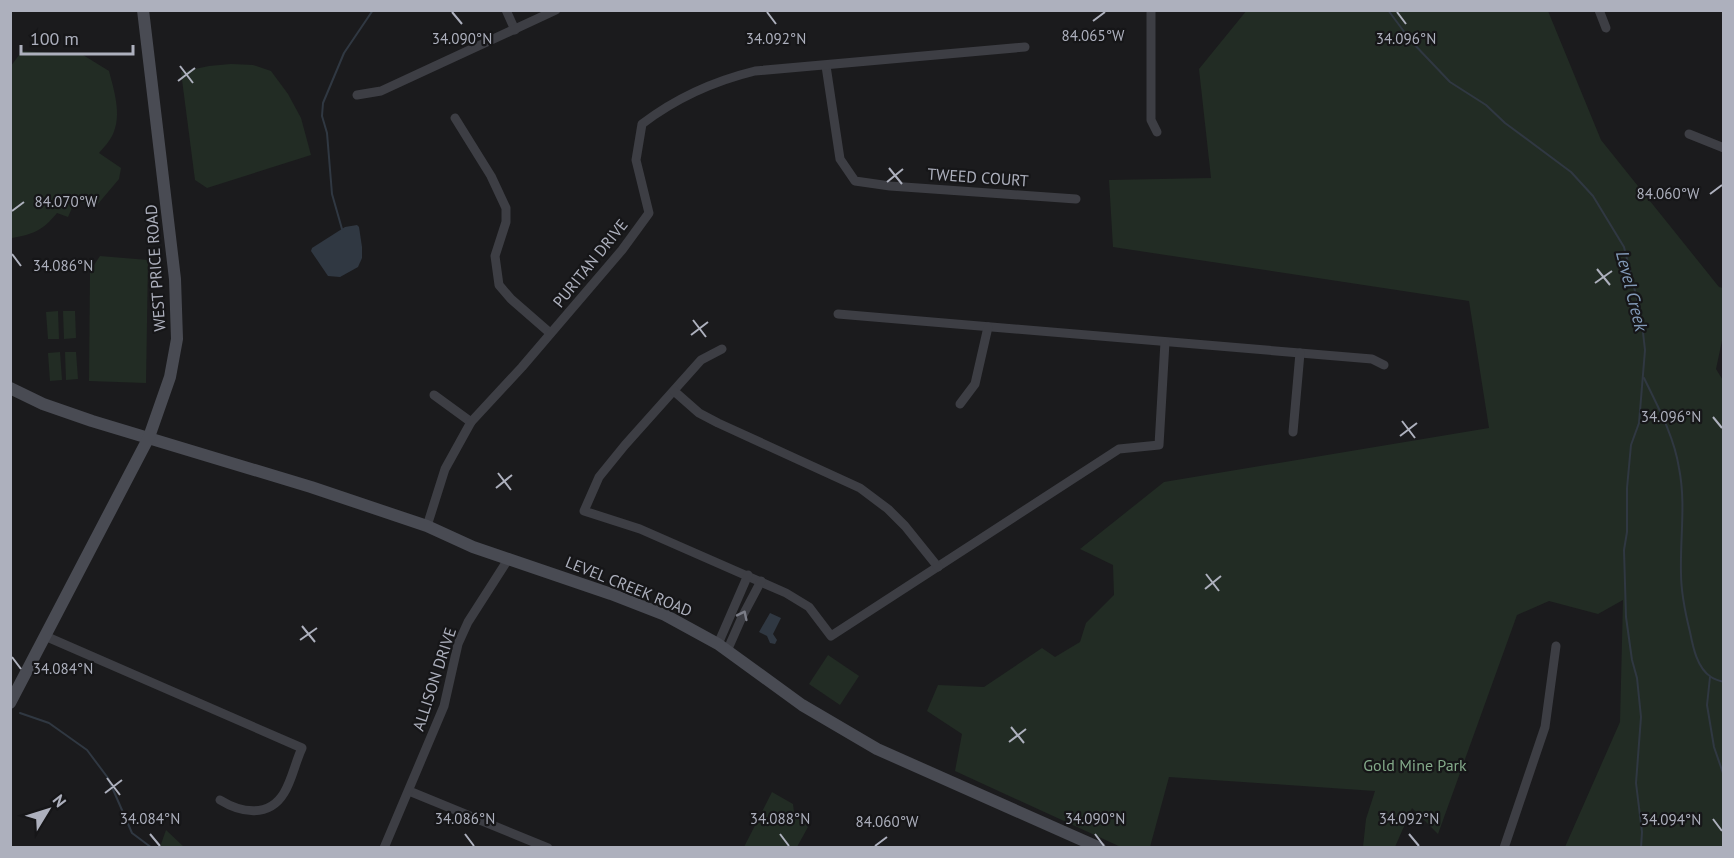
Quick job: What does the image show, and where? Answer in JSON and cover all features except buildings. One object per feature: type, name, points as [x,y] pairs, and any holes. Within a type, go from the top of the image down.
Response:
[{"type":"street","name":"WEST PRICE ROAD","points":[[10,703],[149,437],[170,377],[177,339],[175,279],[143,10]]},
{"type":"street","points":[[506,10],[515,30]]},
{"type":"street","points":[[357,94],[381,92],[556,10]]},
{"type":"street","points":[[1151,10],[1151,120],[1157,132]]},
{"type":"street","points":[[1599,10],[1606,28]]},
{"type":"street","name":"PURITAN DRIVE","points":[[427,526],[445,470],[471,422],[622,250],[649,213],[636,160],[642,124],[663,108],[726,78],[755,71],[1026,47]]},
{"type":"street","name":"TWEED COURT","points":[[826,66],[840,159],[855,181],[890,186],[1076,199]]},
{"type":"street","points":[[455,118],[491,176],[506,208],[506,222],[495,256],[499,285],[511,299],[550,333]]},
{"type":"street","points":[[1689,134],[1724,148]]},
{"type":"street","points":[[838,314],[1372,359],[1384,365]]},
{"type":"street","points":[[960,404],[975,384],[988,327]]},
{"type":"street","points":[[722,349],[701,360],[674,390],[600,477],[584,511],[640,529],[786,592],[809,608],[831,636],[1119,449],[1159,445],[1165,342]]},
{"type":"street","points":[[1293,432],[1300,354]]},
{"type":"street","name":"LEVEL CREEK ROAD","points":[[10,388],[43,404],[92,421],[310,487],[427,526],[473,547],[664,615],[722,647],[802,705],[877,749],[1100,848]]},
{"type":"street","points":[[674,390],[699,413],[860,488],[888,509],[905,526],[938,567]]},
{"type":"street","points":[[434,395],[471,422]]},
{"type":"street","name":"ALLISON DRIVE","points":[[384,848],[444,706],[461,637],[468,622],[509,558]]},
{"type":"street","points":[[722,647],[748,575]]},
{"type":"street","points":[[722,647],[742,617],[761,581]]},
{"type":"street","points":[[45,636],[302,748],[284,793],[277,802],[266,809],[251,813],[233,808],[220,800]]},
{"type":"street","points":[[1504,848],[1545,727],[1556,646]]},
{"type":"street","points":[[409,791],[548,848]]},
{"type":"green space","name":"Gold Mine Park","points":[[1247,10],[1548,11],[1601,140],[1719,287],[1723,288],[1723,336],[1716,369],[1724,382],[1723,847],[1565,847],[1620,722],[1623,600],[1598,614],[1549,601],[1517,615],[1438,834],[1412,808],[1395,847],[1363,847],[1366,819],[1375,791],[1169,777],[1150,847],[1123,848],[955,771],[962,734],[927,711],[938,685],[984,687],[1042,648],[1055,657],[1080,642],[1086,623],[1114,595],[1113,565],[1080,549],[1164,482],[1489,428],[1469,301],[1113,247],[1109,180],[1211,178],[1199,69]]},
{"type":"green space","points":[[22,51],[83,55],[109,71],[117,119],[112,137],[99,153],[121,168],[119,179],[97,205],[75,201],[68,217],[57,213],[37,231],[10,238],[11,66]]},
{"type":"green space","points":[[231,64],[253,65],[271,71],[288,94],[301,118],[311,155],[207,188],[195,180],[181,72]]},
{"type":"green space","points":[[100,256],[148,260],[146,383],[89,381],[90,271]]},
{"type":"green space","points":[[58,311],[59,339],[48,339],[46,312]]},
{"type":"green space","points":[[63,311],[75,311],[76,338],[64,339]]},
{"type":"green space","points":[[60,352],[62,380],[50,381],[48,353]]},
{"type":"green space","points":[[65,352],[76,352],[78,379],[66,380]]},
{"type":"green space","points":[[828,655],[859,676],[840,705],[809,684]]},
{"type":"green space","points":[[772,792],[793,804],[794,812],[808,827],[797,847],[744,847]]},
{"type":"green space","points":[[166,830],[184,847],[160,847]]},
{"type":"shaded area","points":[[357,225],[362,247],[362,258],[358,267],[340,277],[328,276],[311,251],[312,248],[345,227]]},
{"type":"shaded area","points":[[770,613],[781,618],[773,634],[777,640],[775,644],[770,643],[767,636],[759,632]]},
{"type":"waterway","points":[[342,229],[332,194],[327,133],[322,116],[323,103],[344,53],[373,10]]},
{"type":"waterway","name":"Level Creek","points":[[1388,10],[1411,41],[1450,82],[1486,105],[1505,123],[1571,172],[1593,196],[1624,247],[1641,315],[1645,350],[1639,423],[1631,445],[1624,550],[1626,617],[1637,678],[1641,717],[1636,783],[1642,832],[1641,848]]},
{"type":"waterway","points":[[1644,378],[1660,411],[1677,456],[1682,507],[1682,588],[1696,657],[1706,673],[1724,682]]},
{"type":"waterway","points":[[1710,677],[1707,705],[1714,747],[1724,776]]},
{"type":"waterway","points":[[20,713],[49,723],[87,750],[108,778],[132,833],[152,848]]}]
